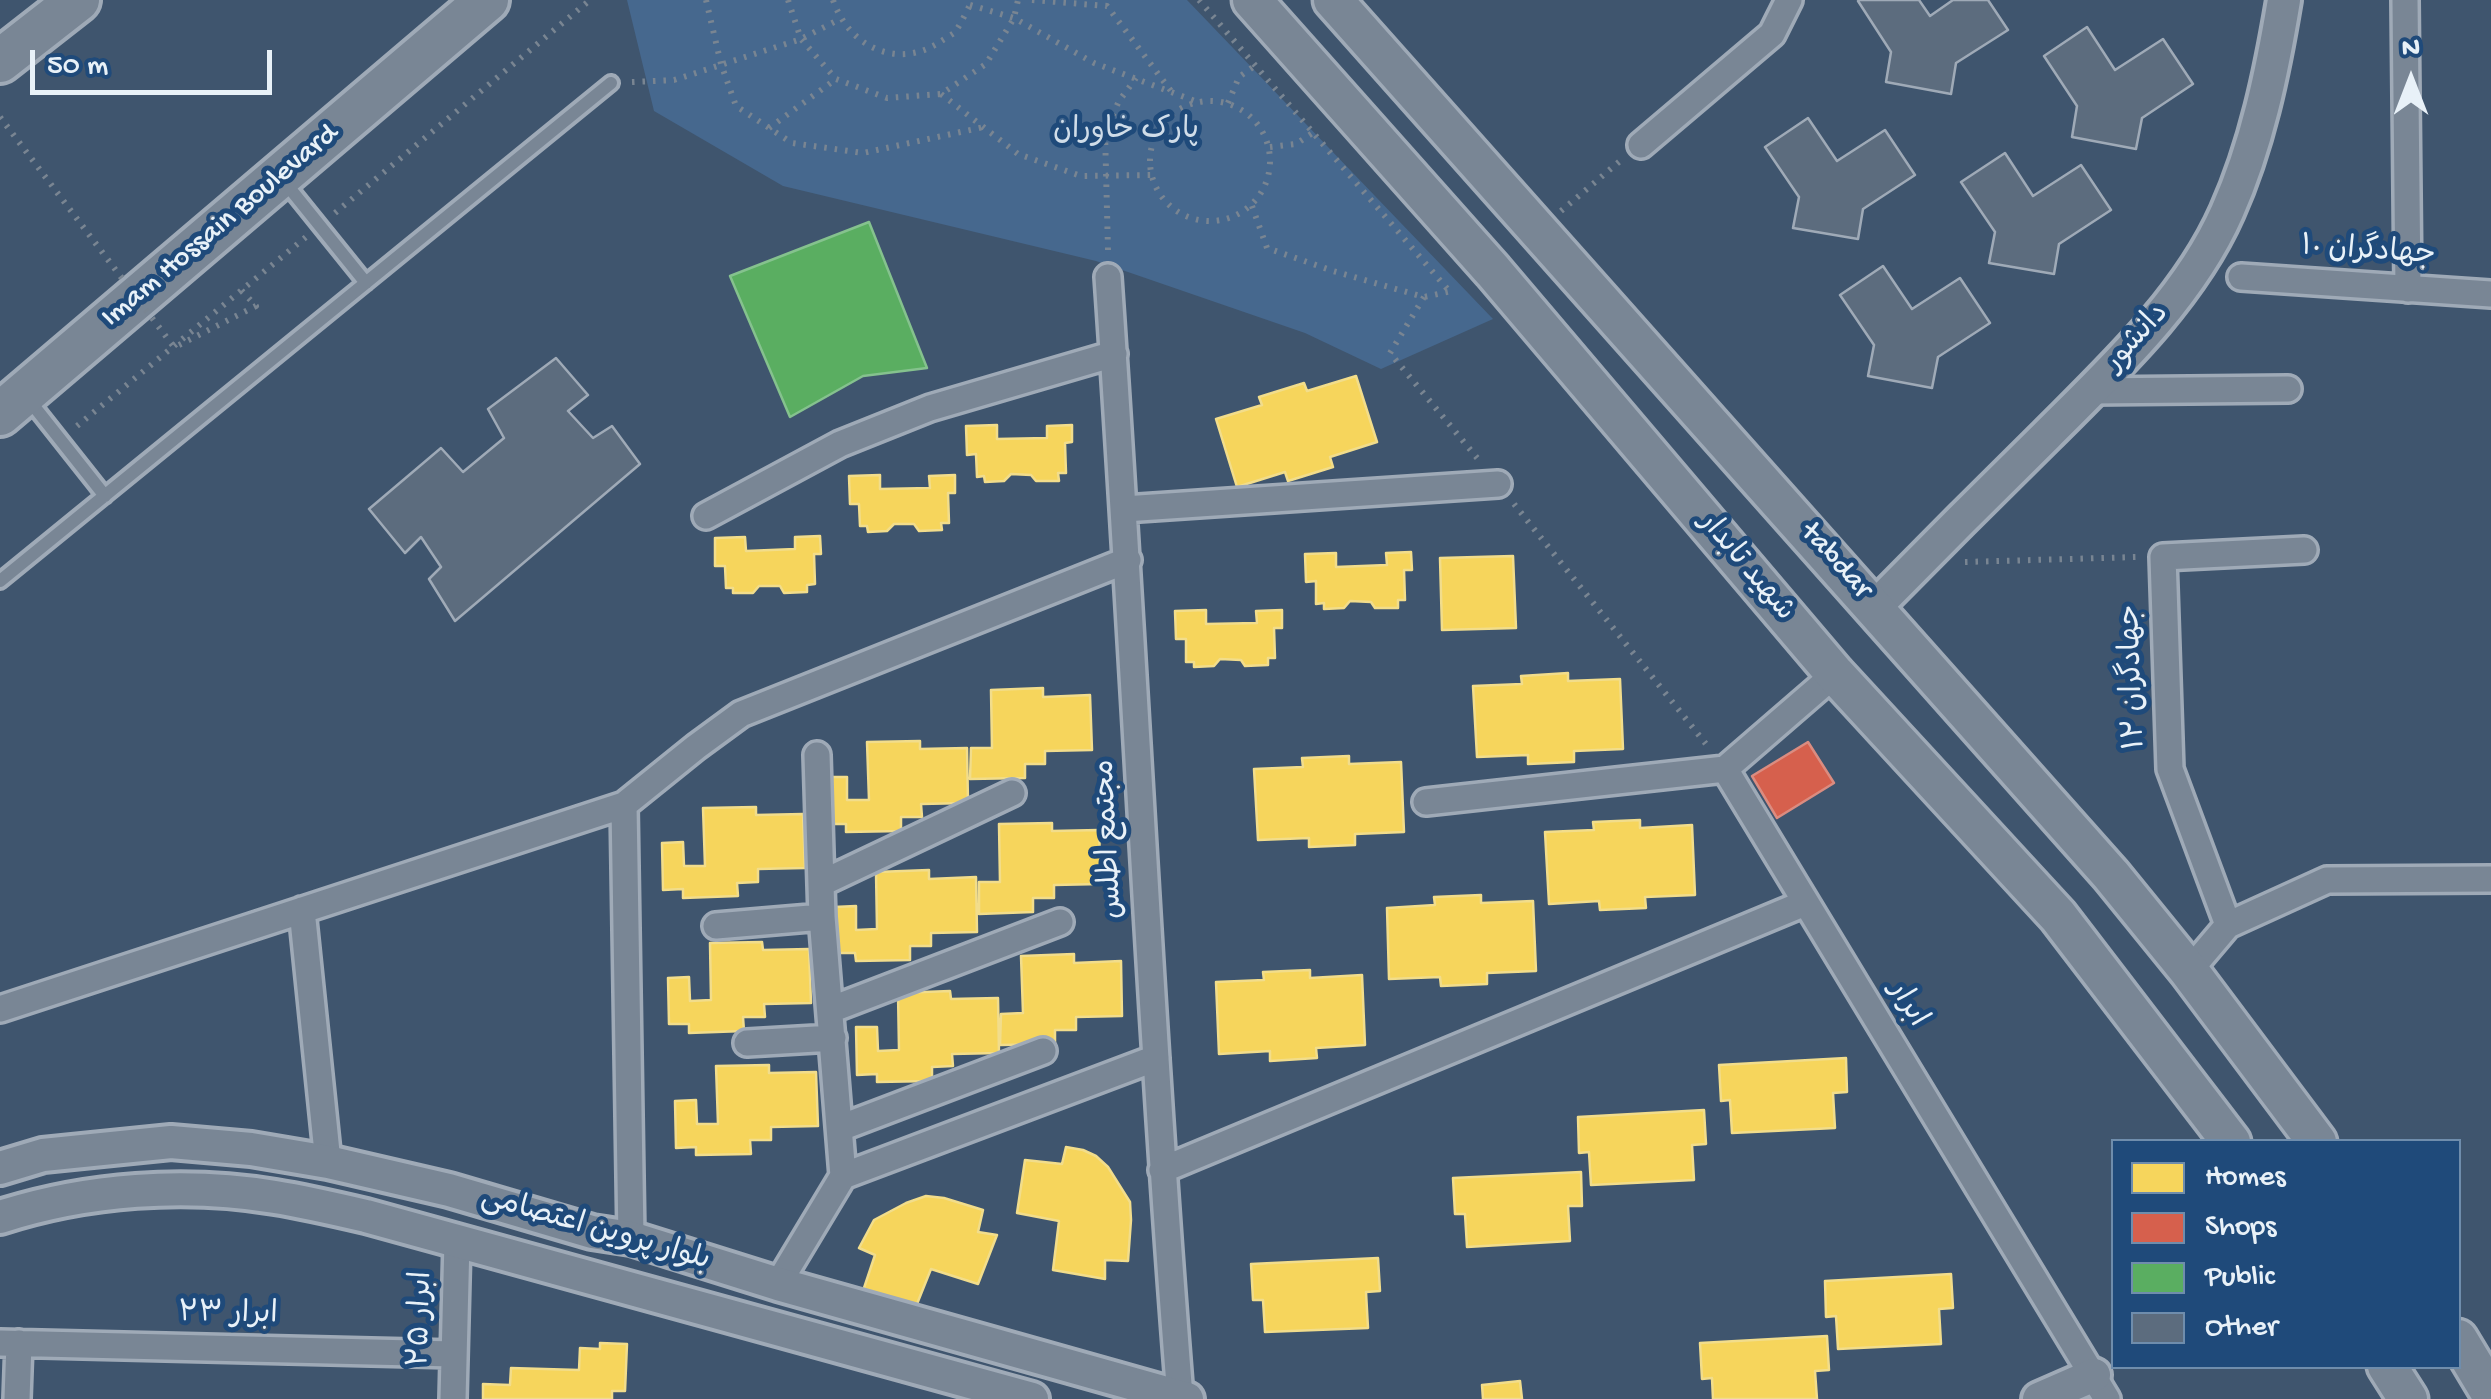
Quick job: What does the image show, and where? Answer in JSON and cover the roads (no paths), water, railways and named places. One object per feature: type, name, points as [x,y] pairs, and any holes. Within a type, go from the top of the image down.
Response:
[{"type":"main road","points":[[2,60],[78,0]]},
{"type":"main road","name":"Imam Hossain Boulevard","points":[[8,406],[487,0]]},
{"type":"main road","name":"شهید تابدار","points":[[1252,0],[1494,271],[1835,674],[2058,916],[2229,1139]]},
{"type":"main road","name":"tabdar","points":[[1333,0],[2112,875],[2315,1139]]},
{"type":"main road","points":[[1494,271],[1537,230]]},
{"type":"main road","points":[[2461,1343],[2491,1394]]},
{"type":"main road","points":[[2390,1369],[2408,1399]]},
{"type":"street","points":[[1641,145],[1772,34],[1789,0]]},
{"type":"street","name":"دانشور","points":[[1875,607],[2091,391],[2177,296],[2197,268],[2226,214],[2254,139],[2284,0]]},
{"type":"street","points":[[2406,0],[2408,289]]},
{"type":"street","name":"مجتمع اطلس","points":[[1108,276],[1162,1170],[1184,1398]]},
{"type":"street","name":"جهادگران ۱۰","points":[[2242,276],[2491,294]]},
{"type":"street","points":[[706,516],[840,444],[930,408],[1114,354]]},
{"type":"street","points":[[2091,391],[2288,389]]},
{"type":"street","points":[[1124,509],[1498,484]]},
{"type":"street","name":"جهادگران ۱۲","points":[[2228,925],[2170,769],[2164,556],[2304,550]]},
{"type":"street","points":[[0,1010],[624,805],[742,714],[1128,560]]},
{"type":"street","points":[[1426,802],[1726,769],[1835,674]]},
{"type":"street","points":[[778,1284],[843,1176],[822,917],[816,755]]},
{"type":"street","name":"ابرار","points":[[1726,769],[2101,1387]]},
{"type":"street","points":[[822,884],[1012,794]]},
{"type":"street","points":[[624,805],[631,1238]]},
{"type":"street","points":[[2188,971],[2228,925],[2327,880],[2491,879]]},
{"type":"street","points":[[1162,1170],[1805,903]]},
{"type":"street","points":[[302,910],[328,1162]]},
{"type":"street","points":[[716,926],[822,917]]},
{"type":"street","points":[[830,1010],[1060,922]]},
{"type":"street","points":[[747,1043],[833,1038]]},
{"type":"street","points":[[840,1128],[1043,1051]]},
{"type":"street","points":[[843,1176],[1156,1058]]},
{"type":"street","name":"بلوار پروین اعتصامی","points":[[0,1168],[44,1155],[171,1142],[252,1149],[328,1162],[449,1190],[592,1232],[631,1238],[778,1284],[1184,1398]]},
{"type":"street","name":"بلوار پروین اعتصامی","points":[[0,1217],[87,1197],[156,1190],[216,1190],[274,1197],[366,1216],[1032,1399]]},
{"type":"street","name":"ابرار ۲۵","points":[[452,1399],[458,1241]]},
{"type":"street","points":[[10,1343],[16,1399]]},
{"type":"street","name":"ابرار ۲۳","points":[[10,1343],[454,1354]]},
{"type":"street","points":[[2039,1399],[2101,1387]]},
{"type":"lane","points":[[0,581],[610,83]]},
{"type":"lane","points":[[281,178],[366,283]]},
{"type":"lane","points":[[8,406],[61,440],[105,496]]},
{"type":"park label","name":"پارک خاوران","points":[[1126,132]]}]
